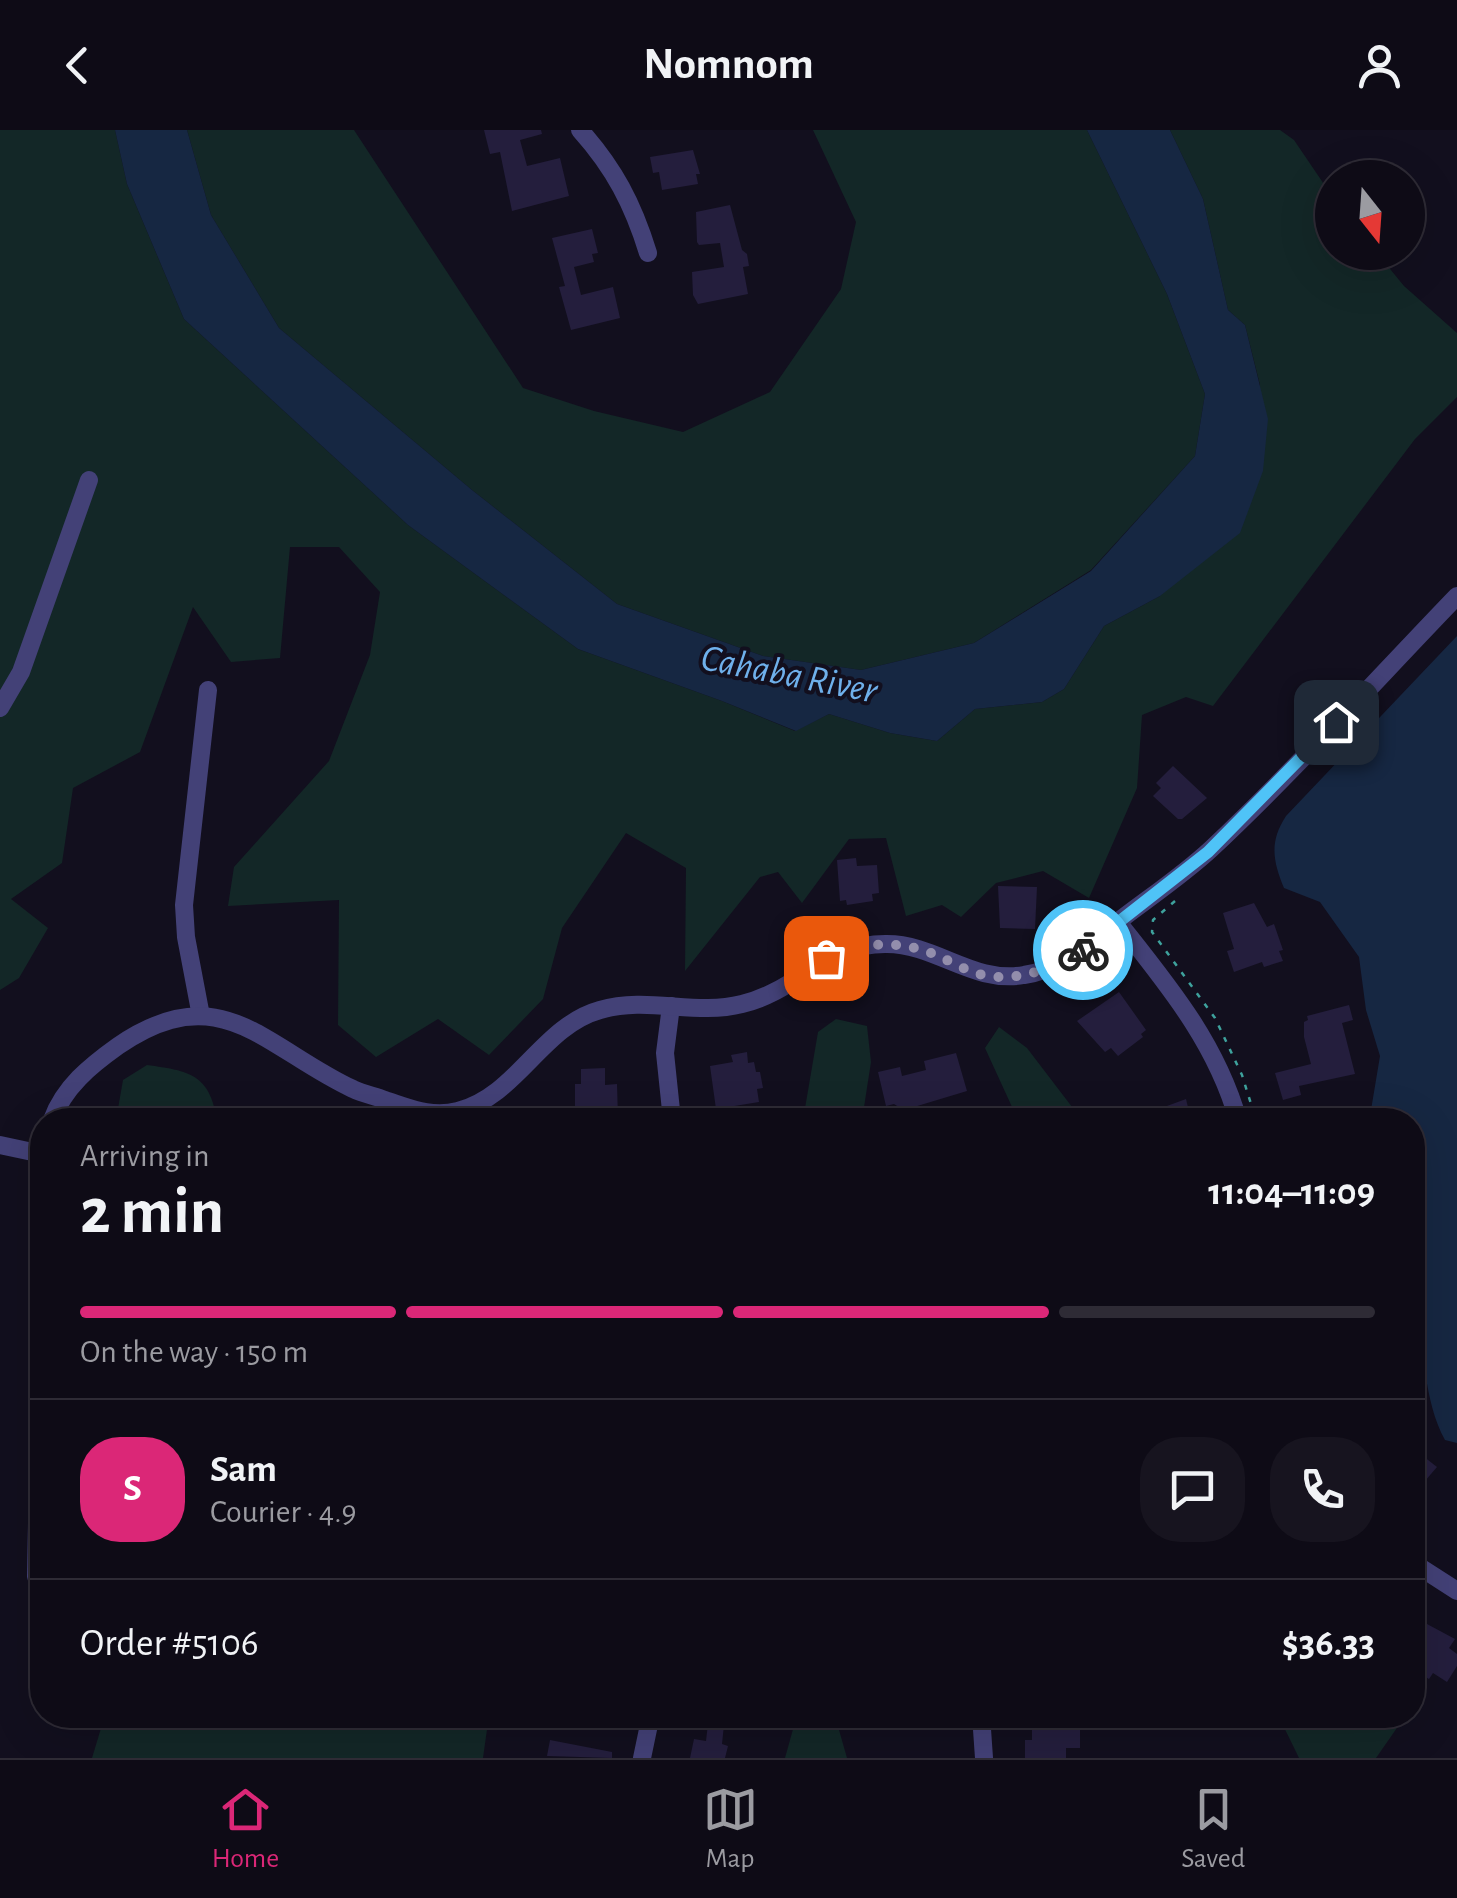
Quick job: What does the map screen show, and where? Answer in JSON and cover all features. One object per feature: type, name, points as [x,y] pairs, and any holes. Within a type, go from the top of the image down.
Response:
[{"type":"street","points":[[580,130],[625,190],[648,253]]},
{"type":"street","points":[[0,708],[21,672],[89,480]]},
{"type":"street","points":[[465,1108],[489,1095],[558,1032],[584,1016],[638,1003],[712,1009],[755,1000],[787,986],[826,958],[867,945],[915,947],[985,976],[1025,975],[1059,964],[1083,950],[1208,852],[1457,596]]},
{"type":"street","points":[[202,1016],[186,937],[184,905],[208,690]]},
{"type":"street","points":[[1118,922],[1194,1021],[1224,1076],[1234,1108]]},
{"type":"street","points":[[671,1006],[665,1054],[671,1108]]},
{"type":"street","points":[[56,1108],[75,1081],[128,1039],[164,1022],[202,1016],[226,1017],[247,1026],[355,1090],[406,1108]]},
{"type":"street","points":[[0,1145],[30,1151]]},
{"type":"street","points":[[1425,1570],[1457,1591]]},
{"type":"street","points":[[642,1758],[648,1728]]},
{"type":"street","points":[[982,1728],[984,1758]]},
{"type":"path","points":[[1183,894],[1153,920],[1152,932],[1215,1018],[1242,1074],[1252,1108]]},
{"type":"green space","points":[[0,130],[115,130],[127,184],[184,319],[408,525],[578,649],[795,731],[829,714],[890,733],[937,741],[975,709],[1042,702],[1064,689],[1104,626],[1160,596],[1260,385],[1245,325],[1228,310],[1203,199],[1170,130],[1280,130],[1294,140],[1315,171],[1315,270],[1391,270],[1457,333],[1457,397],[1415,439],[1213,706],[1186,697],[1142,715],[1137,788],[1089,898],[1043,871],[996,883],[961,917],[942,905],[906,916],[886,838],[849,839],[802,903],[778,872],[760,877],[685,971],[686,868],[626,833],[562,928],[543,999],[489,1055],[438,1019],[376,1057],[338,1025],[339,900],[228,906],[234,867],[329,761],[370,655],[380,592],[339,547],[290,547],[280,658],[231,662],[193,607],[140,752],[73,788],[62,863],[11,899],[48,928],[19,978],[0,990]]},
{"type":"green space","points":[[187,130],[354,130],[523,388],[594,411],[683,432],[770,392],[841,289],[856,222],[813,130],[1087,130],[1167,294],[1205,394],[1195,456],[1091,570],[974,643],[861,670],[763,656],[617,604],[472,490],[279,328],[211,215]]},
{"type":"green space","points":[[836,1019],[867,1026],[871,1062],[864,1108],[805,1108],[818,1032]]},
{"type":"green space","points":[[999,1027],[1027,1048],[1073,1108],[1012,1108],[985,1048]]},
{"type":"green space","points":[[147,1065],[186,1073],[203,1084],[214,1108],[118,1108],[123,1080]]},
{"type":"green space","points":[[101,1728],[487,1728],[483,1758],[92,1758]]},
{"type":"green space","points":[[793,1728],[828,1728],[839,1730],[847,1758],[785,1758]]},
{"type":"green space","points":[[1284,1728],[1397,1728],[1376,1758],[1299,1758]]},
{"type":"water","name":"Cahaba River","points":[[115,130],[187,130],[211,215],[279,328],[472,490],[617,604],[763,656],[861,670],[974,643],[1091,571],[1195,456],[1205,394],[1167,294],[1087,130],[1170,130],[1203,199],[1228,310],[1245,325],[1268,419],[1263,471],[1240,533],[1160,596],[1104,626],[1064,689],[1042,702],[975,709],[937,741],[890,733],[829,714],[796,731],[578,649],[408,525],[184,319],[127,184]]},
{"type":"water","points":[[1457,636],[1457,1443],[1445,1440],[1438,1425],[1425,1369],[1425,1108],[1371,1108],[1380,1056],[1366,1010],[1359,957],[1320,902],[1284,888],[1274,852],[1286,816]]},
{"type":"building","points":[[484,130],[541,130],[542,134],[520,140],[527,166],[560,158],[569,196],[512,211],[500,152],[490,154]]},
{"type":"building","points":[[693,150],[700,174],[696,174],[698,184],[662,190],[659,172],[653,173],[650,157]]},
{"type":"building","points":[[730,205],[742,250],[747,254],[749,266],[743,267],[748,294],[698,304],[693,295],[692,272],[724,267],[720,243],[697,242],[696,212]]},
{"type":"building","points":[[592,229],[598,253],[592,254],[594,262],[574,267],[581,295],[613,287],[620,318],[571,330],[559,287],[565,286],[552,238]]},
{"type":"building","points":[[1173,766],[1207,798],[1182,819],[1153,796],[1161,788],[1156,783]]},
{"type":"building","points":[[856,858],[857,866],[877,865],[879,893],[872,894],[873,901],[847,905],[846,900],[840,901],[837,860]]},
{"type":"building","points":[[998,886],[1037,887],[1035,929],[1000,928]]},
{"type":"building","points":[[1254,903],[1267,927],[1274,924],[1283,961],[1264,967],[1262,962],[1234,972],[1227,951],[1234,949],[1223,913]]},
{"type":"building","points":[[1119,992],[1146,1030],[1141,1034],[1143,1037],[1118,1056],[1111,1048],[1105,1052],[1077,1021]]},
{"type":"building","points":[[1349,1005],[1353,1020],[1342,1023],[1355,1074],[1299,1086],[1301,1095],[1283,1100],[1275,1073],[1311,1064],[1304,1037],[1307,1016]]},
{"type":"building","points":[[747,1052],[748,1063],[754,1062],[756,1072],[760,1072],[763,1088],[757,1089],[759,1102],[716,1108],[710,1066],[733,1062],[731,1055]]},
{"type":"building","points":[[956,1053],[967,1091],[911,1108],[886,1106],[878,1072],[900,1067],[902,1076],[926,1070],[924,1061]]},
{"type":"building","points":[[605,1068],[605,1085],[617,1084],[618,1108],[575,1106],[575,1084],[581,1084],[581,1069]]},
{"type":"building","points":[[1186,1099],[1188,1108],[1162,1108]]},
{"type":"building","points":[[1425,1458],[1437,1467],[1425,1481]]},
{"type":"building","points":[[1425,1626],[1455,1639],[1449,1648],[1457,1654],[1457,1666],[1447,1682],[1433,1673],[1429,1679],[1425,1677]]},
{"type":"building","points":[[708,1728],[724,1728],[722,1744],[728,1746],[725,1758],[690,1758],[694,1739],[706,1741]]},
{"type":"building","points":[[1032,1728],[1080,1728],[1080,1748],[1066,1748],[1066,1758],[1025,1758],[1025,1740],[1032,1740]]},
{"type":"building","points":[[550,1740],[612,1752],[612,1758],[547,1756]]},
{"type":"way so far","points":[[826,958],[844,950],[890,944],[915,947],[985,976],[1005,977],[1040,971],[1083,950]]},
{"type":"route","points":[[1083,950],[1208,852],[1336,722]]}]
